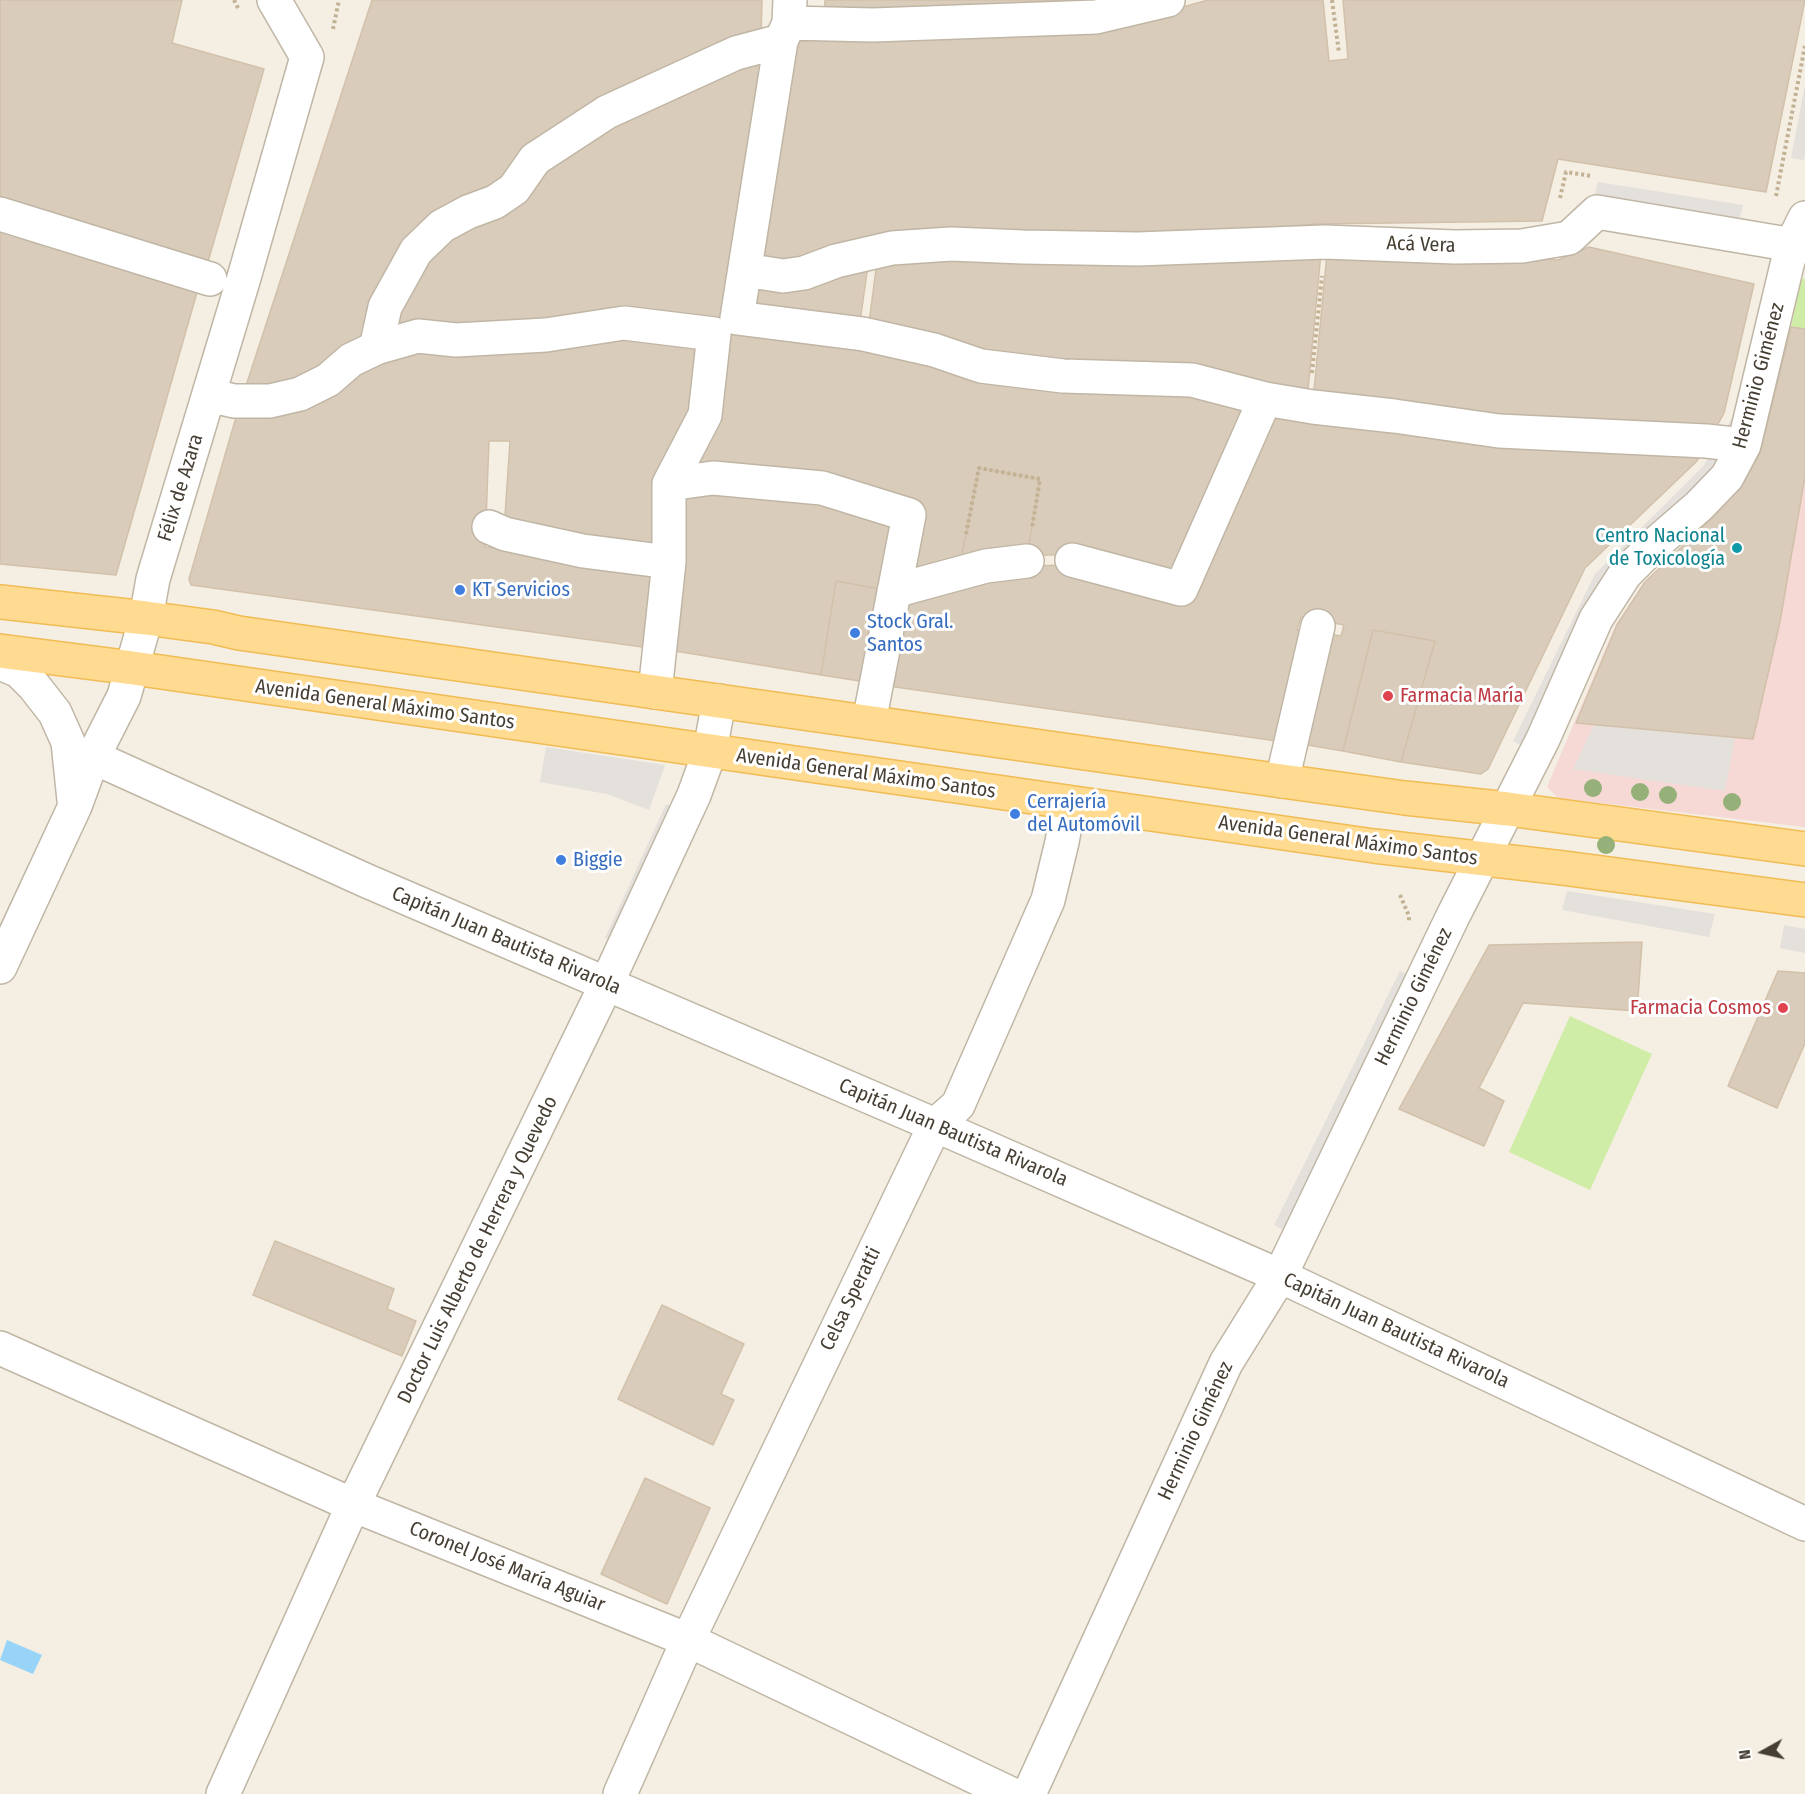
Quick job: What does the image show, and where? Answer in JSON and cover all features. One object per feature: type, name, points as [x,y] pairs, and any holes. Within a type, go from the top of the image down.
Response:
[{"type":"main road","points":[[0,602],[213,627],[239,633],[1282,781],[1805,849]]},
{"type":"main road","name":"Avenida General Máximo Santos","points":[[0,651],[133,668],[1374,846],[1805,900]]},
{"type":"street","name":"Félix de Azara","points":[[0,967],[75,806],[93,757],[124,696],[146,618],[153,579],[307,57],[274,0]]},
{"type":"street","points":[[375,348],[385,307],[417,251],[442,226],[468,212],[495,202],[514,189],[535,159],[607,112],[736,53],[786,21],[873,25],[1096,17],[1168,0]]},
{"type":"street","points":[[654,692],[669,562],[669,484],[705,415],[726,326],[745,270],[786,21]]},
{"type":"street","name":"Acá Vera","points":[[745,270],[783,276],[804,273],[836,261],[892,248],[951,243],[1023,248],[1138,249],[1325,242],[1455,247],[1521,246],[1569,238],[1597,212],[1800,236]]},
{"type":"street","points":[[0,214],[210,279]]},
{"type":"street","name":"Herminio Giménez","points":[[1029,1794],[1226,1363],[1280,1276],[1453,916],[1542,739],[1596,619],[1625,574],[1727,477],[1744,445],[1800,236]]},
{"type":"street","points":[[209,395],[234,401],[270,401],[300,394],[328,380],[351,360],[375,348],[418,336],[456,340],[546,335],[624,323],[726,326],[863,334],[934,350],[981,366],[1063,376],[1192,380],[1265,399],[1499,431],[1706,441],[1744,445]]},
{"type":"street","points":[[1072,560],[1181,589],[1265,399]]},
{"type":"street","points":[[669,484],[713,478],[822,488],[909,515],[869,722]]},
{"type":"street","points":[[489,527],[505,534],[583,550],[669,562]]},
{"type":"street","points":[[894,591],[986,566],[1027,561]]},
{"type":"street","points":[[1282,781],[1320,627]]},
{"type":"street","points":[[0,663],[19,672],[34,686],[55,713],[68,742],[75,806]]},
{"type":"street","name":"Doctor Luis Alberto de Herrera y Quevedo","points":[[223,1794],[354,1505],[606,985],[694,795],[710,751],[719,701]]},
{"type":"street","name":"Capitán Juan Bautista Rivarola","points":[[93,757],[367,881],[1280,1276],[1805,1524]]},
{"type":"street","name":"Celsa Speratti","points":[[620,1794],[688,1640],[935,1125],[958,1105],[1048,900],[1069,803]]},
{"type":"street","name":"Coronel José María Aguiar","points":[[0,1348],[354,1505],[688,1640],[1011,1794]]},
{"type":"path","points":[[1332,0],[1339,53]]},
{"type":"path","points":[[1775,199],[1805,46]]},
{"type":"path","points":[[1777,187],[1785,188]]},
{"type":"path","points":[[1309,406],[1325,242]]},
{"type":"path","points":[[959,573],[979,468],[1040,479],[1027,561]]},
{"type":"shaded area","points":[[1805,85],[1805,155],[1804,160],[1791,158]]},
{"type":"shaded area","points":[[1598,182],[1743,205],[1740,218],[1595,194]]},
{"type":"shaded area","name":"Centro Nacional de Toxicología","points":[[1791,327],[1805,329],[1805,827],[1558,798],[1547,787],[1616,624],[1645,582],[1717,513],[1742,484],[1759,453]]},
{"type":"shaded area","points":[[1734,415],[1744,418],[1713,473],[1522,746],[1513,741],[1595,574],[1704,465]]},
{"type":"shaded area","points":[[1594,725],[1735,738],[1725,791],[1573,769]]},
{"type":"shaded area","points":[[546,747],[665,765],[649,810],[607,794],[540,782]]},
{"type":"shaded area","points":[[666,804],[675,807],[614,943],[605,938]]},
{"type":"shaded area","points":[[1567,891],[1715,914],[1709,937],[1562,910]]},
{"type":"shaded area","points":[[1784,925],[1805,929],[1805,953],[1780,948]]},
{"type":"shaded area","points":[[1400,971],[1411,976],[1285,1231],[1274,1225]]},
{"type":"green space","points":[[1805,278],[1805,329],[1791,327],[1801,280]]},
{"type":"green space","points":[[1570,1016],[1652,1054],[1590,1190],[1509,1152]]},
{"type":"water","points":[[7,1640],[42,1655],[33,1674],[0,1660]]},
{"type":"building","points":[[0,0],[182,0],[172,43],[264,69],[205,272],[0,210]]},
{"type":"building","points":[[372,0],[762,0],[761,40],[465,206],[369,343],[325,373],[243,395]]},
{"type":"building","points":[[825,0],[1132,0],[824,15]]},
{"type":"building","points":[[1208,0],[1323,0],[1329,61],[1348,59],[1343,0],[1805,0],[1766,192],[1558,159],[1542,221],[1315,224],[800,266],[755,259],[792,34],[1101,30]]},
{"type":"building","points":[[776,47],[733,315],[713,330],[381,342],[446,228],[609,116]]},
{"type":"building","points":[[0,222],[200,282],[116,575],[0,564]]},
{"type":"building","points":[[1589,247],[1754,284],[1724,413],[1711,437],[1313,401],[1327,253],[1558,260]]},
{"type":"building","points":[[953,251],[1321,253],[1307,400],[929,342],[868,330],[877,262]]},
{"type":"building","points":[[868,265],[859,329],[742,313],[749,277]]},
{"type":"building","points":[[738,321],[1190,389],[1252,408],[1178,585],[1070,554],[1027,556],[1040,479],[979,468],[960,564],[902,582],[917,510],[677,479],[719,336]]},
{"type":"building","name":"Centro Nacional de Toxicología","points":[[1791,327],[1805,329],[1805,476],[1780,622],[1753,739],[1576,723],[1617,625],[1645,582],[1717,513],[1742,484],[1760,453]]},
{"type":"building","points":[[709,337],[675,468],[666,560],[504,531],[510,441],[489,441],[485,547],[666,564],[657,649],[191,585],[189,579],[239,407],[419,341]]},
{"type":"building","points":[[1267,405],[1706,445],[1697,461],[1585,568],[1488,769],[1481,774],[1401,762],[1435,641],[1373,630],[1343,751],[1296,743],[1322,633],[1341,636],[1344,625],[1301,617],[1297,630],[1310,632],[1284,742],[881,685],[898,595],[1027,566],[1072,565],[1183,594]]},
{"type":"building","points":[[979,468],[1040,479],[1027,556],[960,564]]},
{"type":"building","points":[[673,488],[821,492],[905,517],[891,591],[836,581],[821,675],[663,649]]},
{"type":"building","name":"Stock Gral. Santos","points":[[836,581],[891,591],[872,683],[821,675]]},
{"type":"building","name":"Farmacia María","points":[[1373,630],[1435,641],[1401,762],[1343,751]]},
{"type":"building","points":[[1642,942],[1637,1011],[1523,1003],[1479,1088],[1504,1101],[1484,1146],[1399,1109],[1489,945]]},
{"type":"building","name":"Farmacia Cosmos","points":[[1778,971],[1805,973],[1805,1043],[1777,1108],[1728,1086]]},
{"type":"building","points":[[275,1241],[394,1289],[387,1309],[416,1321],[402,1356],[253,1295]]},
{"type":"building","points":[[662,1305],[744,1344],[721,1394],[734,1400],[713,1445],[618,1399]]},
{"type":"building","points":[[645,1478],[710,1508],[667,1604],[601,1574]]},
{"type":"place","name":"Centro Nacional de Toxicología","points":[[1737,548]]},
{"type":"place","name":"KT Servicios","points":[[460,590]]},
{"type":"place","name":"Stock Gral. Santos","points":[[855,633]]},
{"type":"place","name":"Farmacia María","points":[[1388,696]]},
{"type":"place","name":"Cerrajería del Automóvil","points":[[1015,814]]},
{"type":"place","name":"Biggie","points":[[561,860]]},
{"type":"place","name":"Farmacia Cosmos","points":[[1783,1008]]}]
